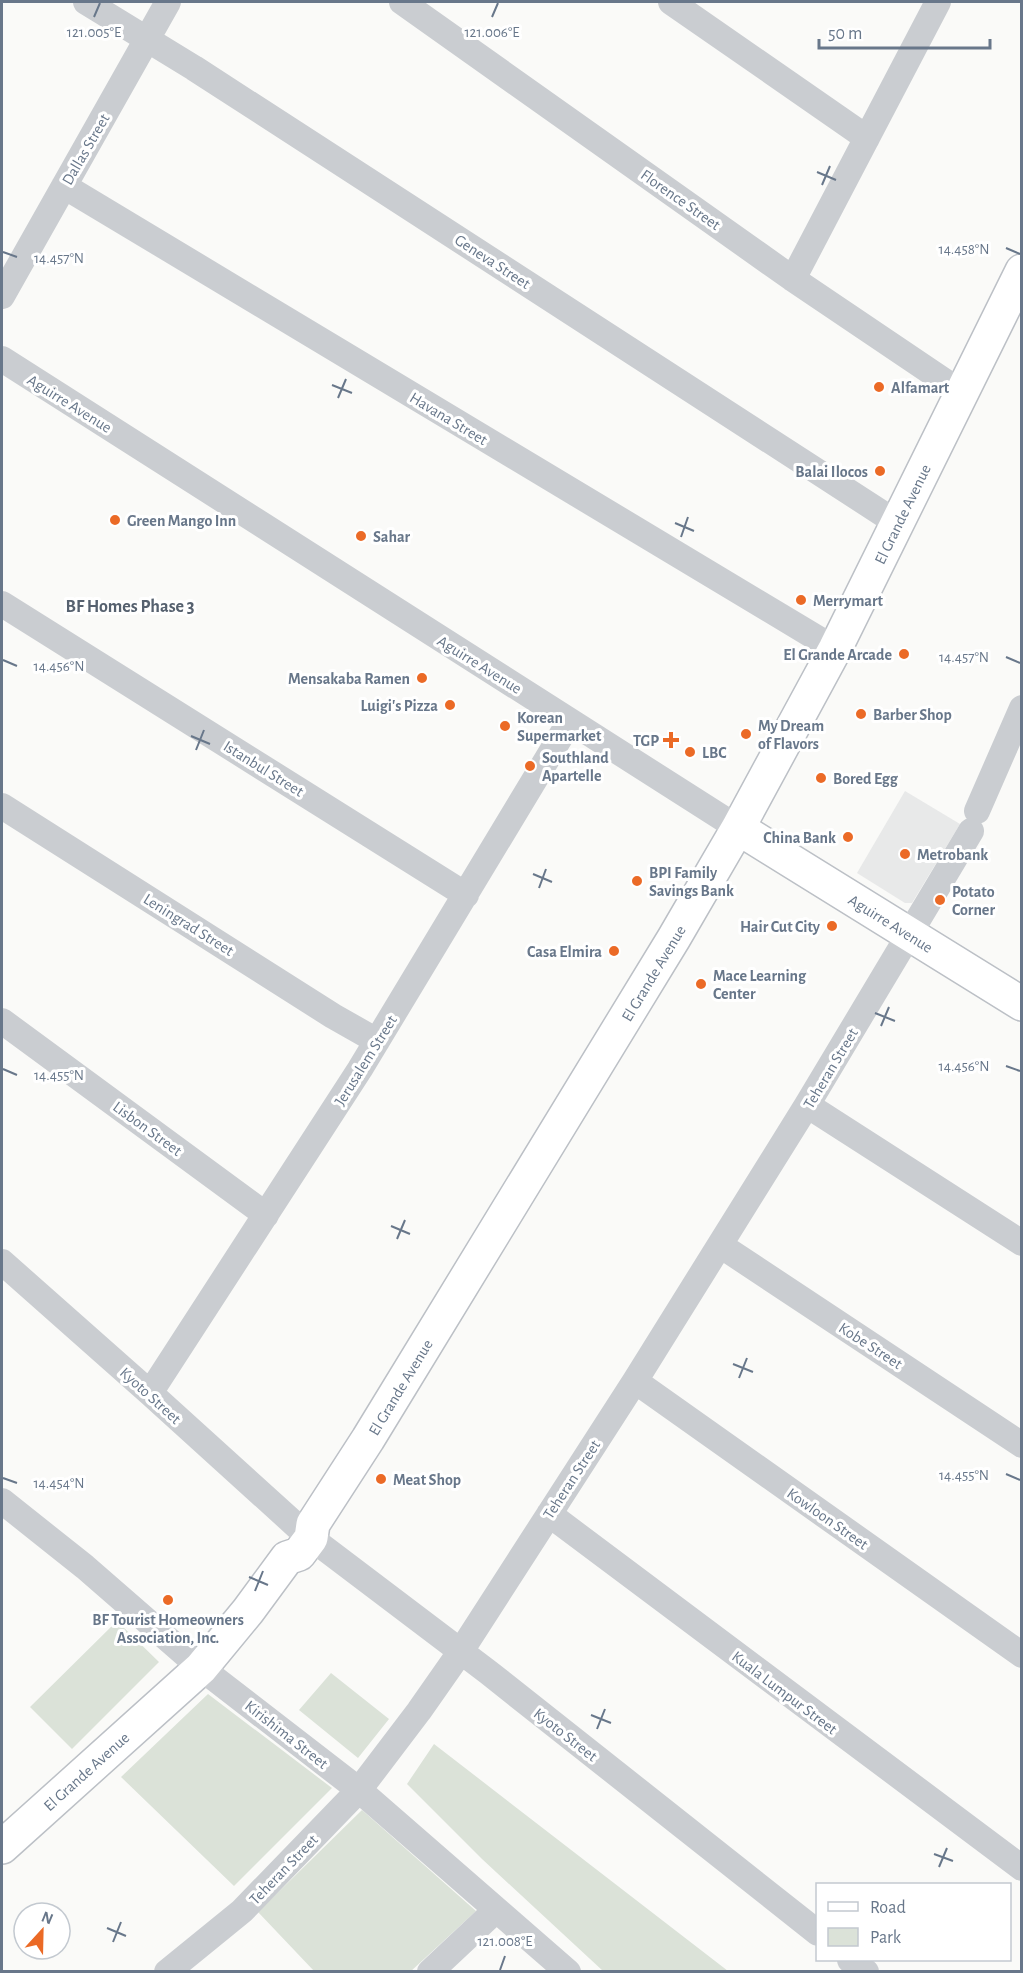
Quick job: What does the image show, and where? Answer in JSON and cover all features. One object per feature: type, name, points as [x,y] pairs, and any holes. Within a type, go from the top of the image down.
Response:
[{"type":"street","name":"Geneva Street","points":[[86,2],[148,38],[897,523]]},
{"type":"street","name":"Dallas Street","points":[[2,296],[168,2]]},
{"type":"street","name":"Florence Street","points":[[402,2],[794,279],[962,393]]},
{"type":"street","points":[[671,2],[867,138]]},
{"type":"street","points":[[794,279],[938,2]]},
{"type":"street","name":"Havana Street","points":[[64,186],[835,649]]},
{"type":"street","name":"El Grande Avenue","points":[[3,1844],[201,1668],[248,1611],[303,1537],[374,1429],[668,948],[738,828],[835,649],[1022,271]]},
{"type":"street","name":"Aguirre Avenue","points":[[2,359],[738,828],[1022,1004]]},
{"type":"street","name":"Istanbul Street","points":[[2,604],[465,895]]},
{"type":"street","name":"Teheran Street","points":[[167,1971],[242,1911],[359,1790],[461,1651],[635,1381],[891,967],[974,821],[1022,708]]},
{"type":"street","name":"Jerusalem Street","points":[[150,1393],[377,1041],[570,721]]},
{"type":"street","name":"Leningrad Street","points":[[2,806],[323,1010],[377,1041]]},
{"type":"street","name":"Lisbon Street","points":[[2,1021],[266,1215]]},
{"type":"street","points":[[807,1105],[1022,1243]]},
{"type":"street","name":"Kobe Street","points":[[720,1245],[1022,1445]]},
{"type":"street","name":"Kyoto Street","points":[[2,1262],[150,1393],[303,1537],[461,1651],[816,1931]]},
{"type":"street","name":"Kowloon Street","points":[[635,1381],[1022,1655]]},
{"type":"street","name":"Kirishima Street","points":[[6,1510],[142,1615],[201,1668],[359,1790],[568,1971]]},
{"type":"street","name":"Kuala Lumpur Street","points":[[549,1514],[1022,1868]]},
{"type":"street","points":[[430,1971],[496,1910]]},
{"type":"street","points":[[853,1961],[866,1971]]},
{"type":"shaded area","name":"Metrobank","points":[[905,791],[960,824],[912,903],[905,903],[857,873]]},
{"type":"green space","points":[[117,1621],[159,1662],[72,1749],[30,1707]]},
{"type":"green space","points":[[331,1673],[389,1719],[358,1758],[299,1710]]},
{"type":"green space","points":[[208,1694],[332,1788],[234,1886],[121,1777]]},
{"type":"green space","points":[[434,1744],[728,1971],[603,1971],[482,1859],[407,1784]]},
{"type":"green space","points":[[362,1810],[476,1911],[410,1972],[314,1971],[258,1912]]},
{"type":"place","name":"Alfamart","points":[[879,387]]},
{"type":"place","name":"Balai Ilocos","points":[[880,471]]},
{"type":"place","name":"Green Mango Inn","points":[[115,520]]},
{"type":"place","name":"Sahar","points":[[361,536]]},
{"type":"place","name":"Merrymart","points":[[801,600]]},
{"type":"place","name":"El Grande Arcade","points":[[904,654]]},
{"type":"place","name":"Mensakaba Ramen","points":[[422,678]]},
{"type":"place","name":"Luigi's Pizza","points":[[450,705]]},
{"type":"place","name":"Barber Shop","points":[[861,714]]},
{"type":"place","name":"Korean Supermarket","points":[[505,726]]},
{"type":"place","name":"My Dream of Flavors","points":[[746,734]]},
{"type":"place","name":"TGP","points":[[671,740]]},
{"type":"place","name":"LBC","points":[[690,752]]},
{"type":"place","name":"Southland Apartelle","points":[[530,766]]},
{"type":"place","name":"Bored Egg","points":[[821,778]]},
{"type":"place","name":"China Bank","points":[[848,837]]},
{"type":"place","name":"Metrobank","points":[[905,854]]},
{"type":"place","name":"BPI Family Savings Bank","points":[[637,881]]},
{"type":"place","name":"Potato Corner","points":[[940,900]]},
{"type":"place","name":"Hair Cut City","points":[[832,926]]},
{"type":"place","name":"Casa Elmira","points":[[614,951]]},
{"type":"place","name":"Mace Learning Center","points":[[701,984]]},
{"type":"place","name":"Meat Shop","points":[[381,1479]]},
{"type":"place","name":"BF Tourist Homeowners Association, Inc.","points":[[168,1600]]},
{"type":"district","name":"BF Homes Phase 3","points":[[130,606]]}]
